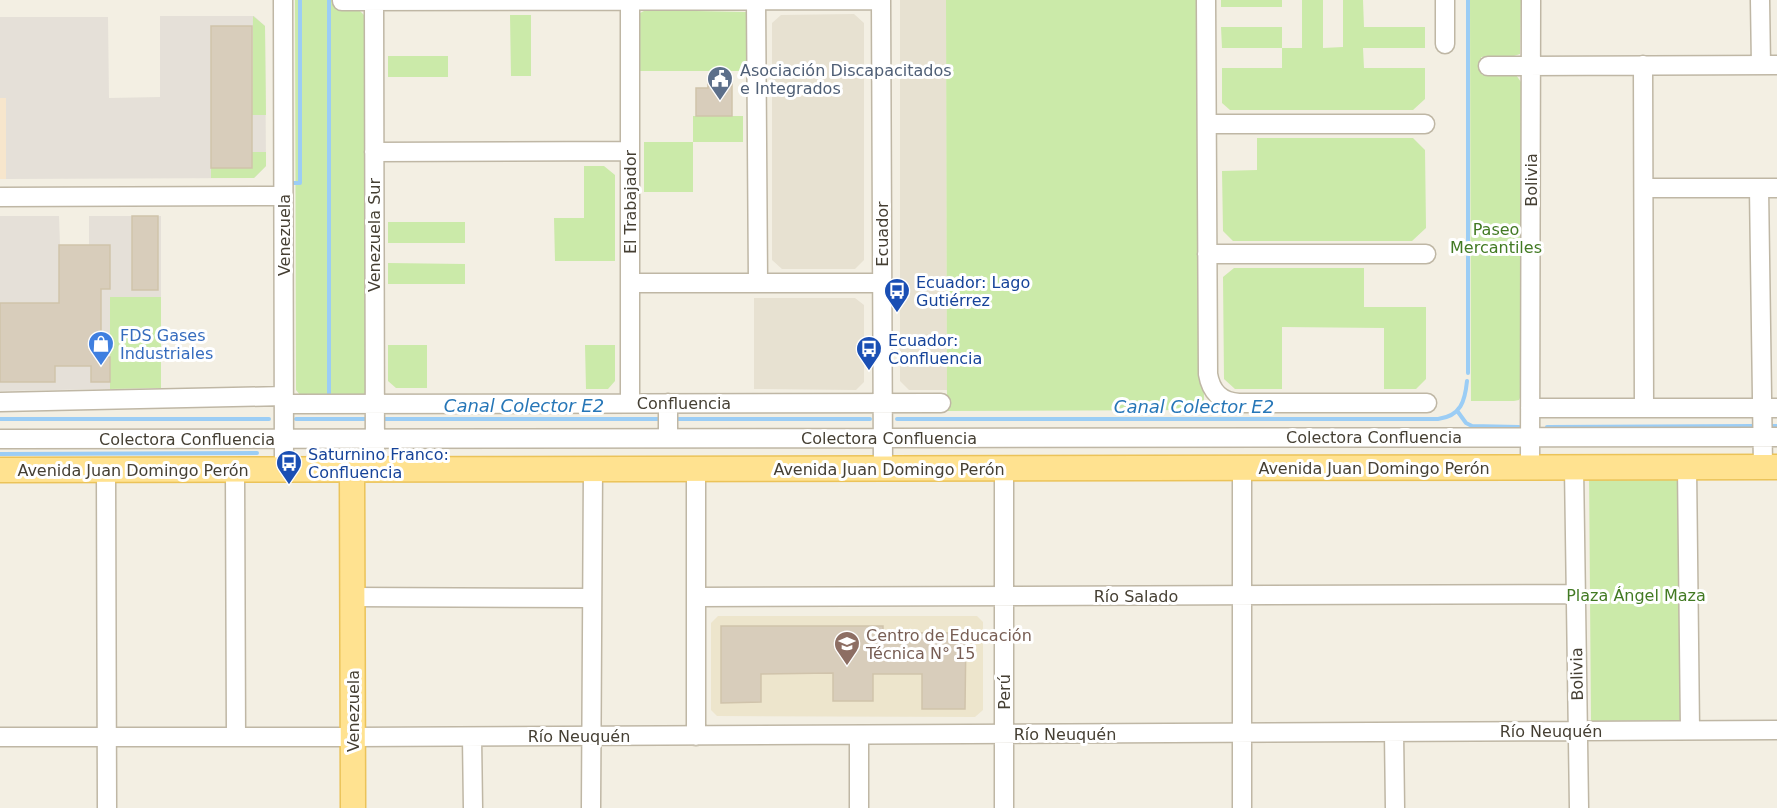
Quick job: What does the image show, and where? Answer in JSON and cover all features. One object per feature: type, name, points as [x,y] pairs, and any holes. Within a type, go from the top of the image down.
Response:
[{"type":"main road","name":"Avenida Juan Domingo Perón","points":[[0,470],[1770,467]]},
{"type":"main road","name":"Venezuela","points":[[353,808],[352,597],[363,470]]},
{"type":"street","name":"Venezuela","points":[[283,0],[284,470]]},
{"type":"street","name":"Venezuela Sur","points":[[363,470],[375,439],[374,0]]},
{"type":"street","name":"El Trabajador","points":[[630,0],[630,404]]},
{"type":"street","points":[[756,0],[758,283]]},
{"type":"street","points":[[342,1],[881,0]]},
{"type":"street","name":"Ecuador","points":[[881,0],[883,469]]},
{"type":"street","points":[[1206,0],[1209,382],[1217,396],[1239,403],[1427,403]]},
{"type":"street","points":[[1444,44],[1445,0]]},
{"type":"street","name":"Bolivia","points":[[1530,467],[1531,0]]},
{"type":"street","points":[[1488,66],[1769,65],[1760,0]]},
{"type":"street","points":[[1643,65],[1644,408]]},
{"type":"street","points":[[1207,124],[1425,124]]},
{"type":"street","points":[[374,152],[630,151]]},
{"type":"street","points":[[1644,188],[1768,188],[1770,467]]},
{"type":"street","points":[[0,197],[284,196]]},
{"type":"street","points":[[1207,254],[1426,255]]},
{"type":"street","points":[[630,283],[882,283]]},
{"type":"street","name":"Confluencia","points":[[0,402],[284,400],[375,404],[941,403]]},
{"type":"street","points":[[668,404],[668,438]]},
{"type":"street","points":[[1530,408],[1769,408]]},
{"type":"street","name":"Colectora Confluencia","points":[[0,439],[1770,437]]},
{"type":"street","name":"Bolivia","points":[[1574,467],[1579,808]]},
{"type":"street","points":[[1687,467],[1690,730]]},
{"type":"street","name":"Perú","points":[[1004,468],[1004,808]]},
{"type":"street","points":[[1242,468],[1242,808]]},
{"type":"street","points":[[591,808],[593,469]]},
{"type":"street","points":[[696,469],[696,735]]},
{"type":"street","points":[[106,470],[107,808]]},
{"type":"street","points":[[235,470],[236,737]]},
{"type":"street","name":"Río Salado","points":[[696,597],[1576,594]]},
{"type":"street","points":[[352,597],[592,598]]},
{"type":"street","name":"Río Neuquén","points":[[0,737],[472,737],[1777,730]]},
{"type":"street","points":[[1394,732],[1395,808]]},
{"type":"street","points":[[859,735],[859,808]]},
{"type":"street","points":[[472,737],[472,808]]},
{"type":"shaded area","points":[[900,0],[946,0],[947,390],[909,390],[900,381]]},
{"type":"shaded area","points":[[854,14],[864,23],[864,260],[855,269],[782,269],[772,260],[772,23],[781,15]]},
{"type":"shaded area","points":[[160,16],[254,16],[265,26],[266,166],[254,178],[6,179],[6,98],[0,98],[0,17],[108,17],[109,98],[160,97]]},
{"type":"shaded area","points":[[0,98],[6,98],[6,179],[0,179]]},
{"type":"shaded area","points":[[0,216],[59,216],[60,245],[89,245],[89,216],[161,216],[161,297],[110,297],[110,389],[0,391]]},
{"type":"shaded area","points":[[754,298],[855,298],[864,305],[864,382],[856,390],[754,389]]},
{"type":"shaded area","name":"Centro de Educación Técnica N° 15","points":[[718,616],[977,616],[983,622],[983,710],[975,717],[717,716],[711,710],[711,623]]},
{"type":"green space","points":[[295,0],[338,0],[338,9],[358,9],[364,15],[367,388],[361,396],[301,396],[296,390]]},
{"type":"green space","points":[[946,0],[1202,0],[1204,410],[947,411]]},
{"type":"green space","points":[[1221,0],[1282,0],[1282,7],[1221,7]]},
{"type":"green space","points":[[1302,0],[1323,0],[1323,48],[1343,47],[1343,0],[1363,0],[1364,27],[1425,27],[1425,48],[1363,48],[1364,68],[1425,68],[1425,99],[1413,110],[1230,110],[1222,103],[1222,68],[1282,68],[1282,48],[1302,48]]},
{"type":"green space","name":"Paseo Mercantiles","points":[[1470,0],[1521,0],[1520,54],[1481,57],[1482,75],[1516,75],[1521,82],[1522,394],[1519,400],[1514,401],[1471,401]]},
{"type":"green space","points":[[646,10],[746,12],[748,14],[750,71],[636,71],[638,14]]},
{"type":"green space","points":[[510,15],[531,15],[531,76],[511,76]]},
{"type":"green space","points":[[253,16],[265,26],[266,115],[252,115]]},
{"type":"green space","points":[[1221,27],[1282,27],[1282,48],[1222,48]]},
{"type":"green space","points":[[388,56],[448,56],[448,77],[388,77]]},
{"type":"green space","points":[[693,116],[743,116],[743,142],[693,142]]},
{"type":"green space","points":[[1257,138],[1413,138],[1425,150],[1426,228],[1412,241],[1233,241],[1223,231],[1222,171],[1257,170]]},
{"type":"green space","points":[[644,142],[693,142],[693,192],[644,192]]},
{"type":"green space","points":[[252,152],[266,152],[266,166],[254,178],[211,178],[211,168],[252,168]]},
{"type":"green space","points":[[584,166],[604,166],[615,175],[615,261],[555,261],[554,218],[584,218]]},
{"type":"green space","points":[[388,222],[465,222],[465,243],[388,243]]},
{"type":"green space","points":[[388,263],[465,264],[465,284],[388,284]]},
{"type":"green space","points":[[1234,268],[1364,268],[1364,307],[1426,307],[1426,379],[1416,389],[1384,389],[1384,328],[1282,327],[1282,389],[1235,389],[1224,379],[1223,277]]},
{"type":"green space","points":[[110,297],[161,297],[161,388],[110,389]]},
{"type":"green space","points":[[388,345],[427,345],[427,388],[396,388],[388,381]]},
{"type":"green space","points":[[585,345],[615,345],[615,381],[608,389],[586,389]]},
{"type":"green space","name":"Plaza Ángel Maza","points":[[1681,469],[1683,720],[1591,721],[1589,470]]},
{"type":"building","points":[[211,26],[252,26],[252,168],[211,168]]},
{"type":"building","name":"Asociación Discapacitados e Integrados","points":[[708,79],[732,79],[732,116],[696,116],[696,88],[708,88]]},
{"type":"building","points":[[132,216],[158,216],[158,290],[132,290]]},
{"type":"building","points":[[59,245],[110,245],[110,289],[101,289],[101,357],[110,357],[110,382],[91,382],[91,366],[55,366],[55,382],[0,382],[0,303],[59,303]]},
{"type":"building","name":"Centro de Educación Técnica N° 15","points":[[721,626],[883,626],[883,633],[966,633],[965,709],[922,709],[922,674],[873,674],[873,701],[833,701],[833,673],[761,674],[761,702],[721,703]]},
{"type":"waterway","points":[[287,183],[300,183],[300,0]]},
{"type":"waterway","points":[[329,0],[329,397]]},
{"type":"waterway","name":"Canal Colector E2","points":[[1468,0],[1468,373]]},
{"type":"waterway","name":"Canal Colector E2","points":[[897,419],[1438,419],[1457,411],[1463,401],[1467,381]]},
{"type":"waterway","points":[[1458,412],[1466,423],[1472,426],[1519,427]]},
{"type":"waterway","name":"Canal Colector E2","points":[[0,419],[269,419]]},
{"type":"waterway","name":"Canal Colector E2","points":[[296,419],[366,419]]},
{"type":"waterway","name":"Canal Colector E2","points":[[385,419],[662,419]]},
{"type":"waterway","name":"Canal Colector E2","points":[[674,419],[870,419]]},
{"type":"waterway","points":[[1547,427],[1753,426]]},
{"type":"waterway","points":[[1772,426],[1777,426]]},
{"type":"waterway","points":[[0,454],[257,453]]},
{"type":"place","name":"Asociación Discapacitados e Integrados","points":[[720,102]]},
{"type":"place","name":"Ecuador: Lago Gutiérrez","points":[[897,314]]},
{"type":"place","name":"FDS Gases Industriales","points":[[101,367]]},
{"type":"place","name":"Ecuador: Confluencia","points":[[869,372]]},
{"type":"place","name":"Saturnino Franco: Confluencia","points":[[289,486]]},
{"type":"place","name":"Centro de Educación Técnica N° 15","points":[[847,667]]}]
